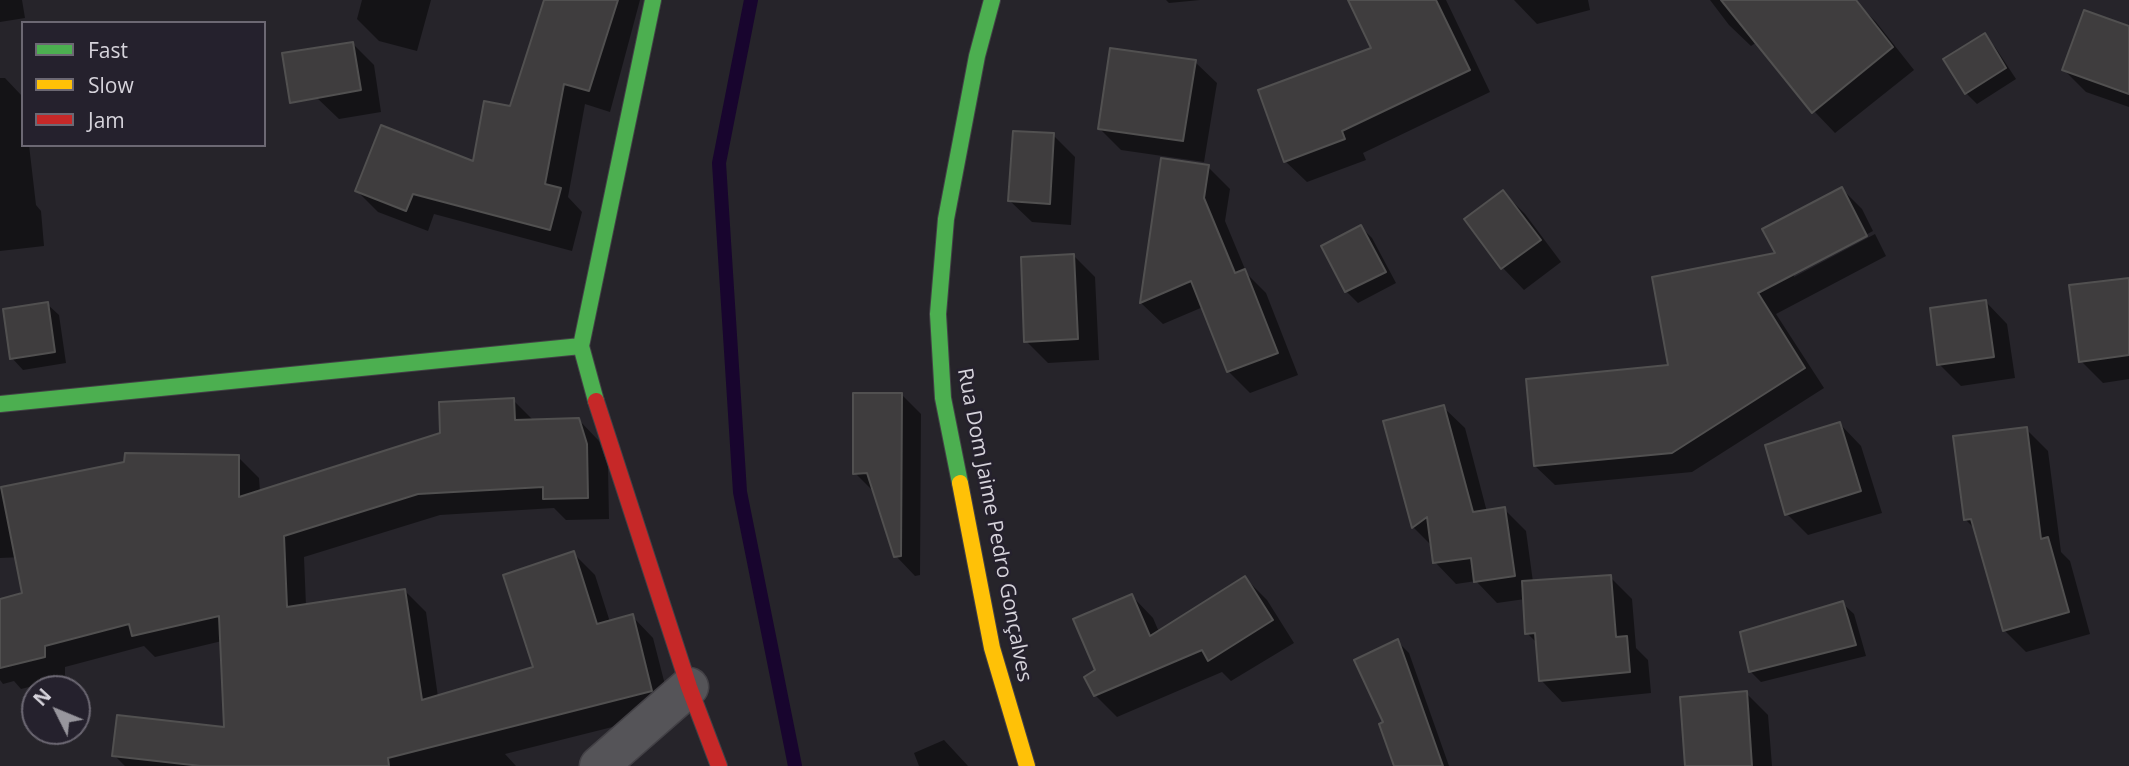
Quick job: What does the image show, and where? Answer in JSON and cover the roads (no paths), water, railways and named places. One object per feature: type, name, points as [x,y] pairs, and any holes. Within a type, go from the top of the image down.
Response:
[{"type":"street","points":[[653,0],[581,346],[592,388],[689,687],[719,766]]},
{"type":"street","name":"Rua Dom Jaime Pedro Gonçalves","points":[[992,0],[977,56],[946,219],[938,314],[943,398],[992,648],[1027,766]]},
{"type":"street","points":[[0,404],[581,346]]},
{"type":"street","points":[[599,766],[689,687]]},
{"type":"waterway","points":[[751,0],[719,163],[740,492],[795,766]]}]
